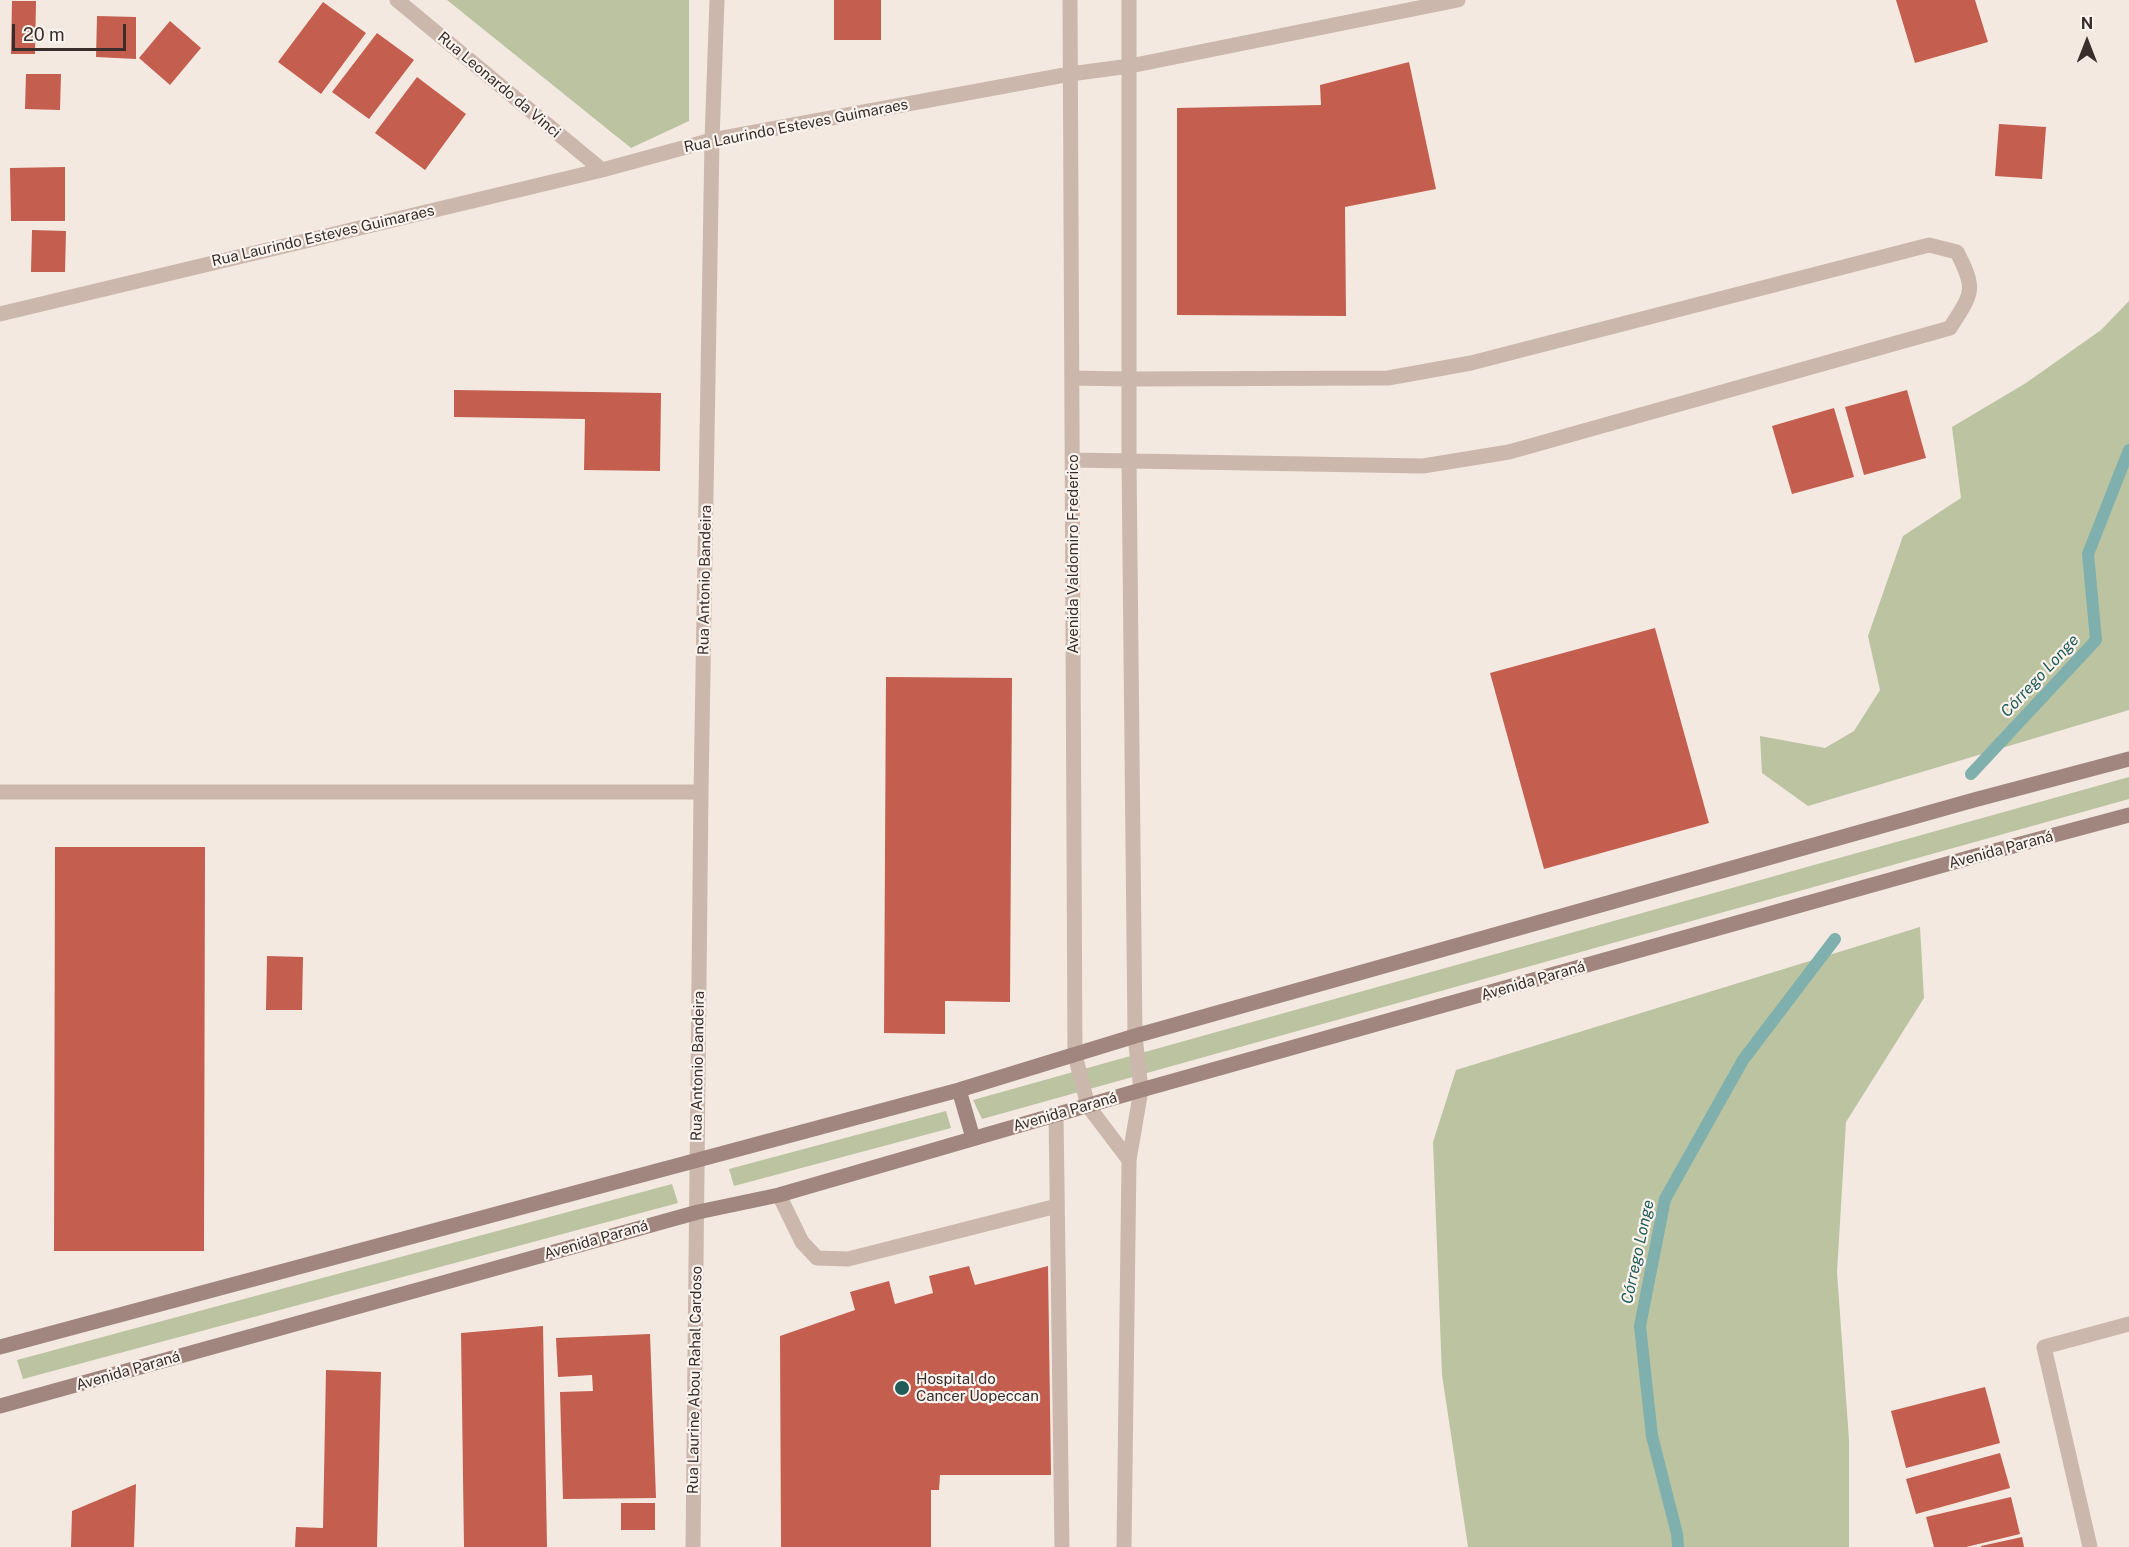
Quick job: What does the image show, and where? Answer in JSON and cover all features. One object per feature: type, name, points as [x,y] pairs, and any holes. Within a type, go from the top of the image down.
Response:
[{"type":"main road","points":[[0,1347],[959,1090],[1135,1036],[1962,803],[2129,759]]},
{"type":"main road","name":"Avenida Paraná","points":[[0,1406],[698,1212],[778,1195],[1141,1090],[2129,815]]},
{"type":"main road","points":[[959,1090],[973,1138]]},
{"type":"street","name":"Rua Leonardo da Vinci","points":[[397,0],[602,170]]},
{"type":"street","name":"Rua Antonio Bandeira","points":[[698,1212],[701,792],[712,140],[717,0]]},
{"type":"street","name":"Avenida Valdomiro Frederico","points":[[1070,0],[1075,1054],[1088,1106]]},
{"type":"street","points":[[1124,1547],[1129,1160],[1141,1090],[1135,1036],[1129,461],[1129,0]]},
{"type":"street","name":"Rua Laurindo Esteves Guimaraes","points":[[0,314],[602,170],[712,140],[1070,74],[1130,66],[1458,0]]},
{"type":"street","points":[[1073,378],[1129,380],[1388,378],[1471,363],[1929,245],[1957,252],[1969,276],[1969,297],[1950,328],[1509,452],[1422,466],[1073,460]]},
{"type":"street","points":[[0,792],[701,792]]},
{"type":"street","points":[[1088,1106],[1129,1160]]},
{"type":"street","points":[[1056,1114],[1062,1547]]},
{"type":"street","points":[[778,1195],[802,1242],[817,1258],[848,1259],[1057,1206]]},
{"type":"street","name":"Rua Laurine Abou Rahal Cardoso","points":[[693,1547],[698,1212]]},
{"type":"street","points":[[2090,1547],[2044,1347],[2129,1324]]},
{"type":"green space","points":[[447,0],[689,0],[689,121],[631,148]]},
{"type":"green space","points":[[2129,301],[2129,710],[1808,806],[1762,773],[1760,736],[1825,748],[1854,731],[1880,690],[1868,636],[1903,536],[1961,498],[1952,427],[2026,383],[2101,330]]},
{"type":"green space","points":[[2129,777],[2129,799],[982,1119],[973,1100]]},
{"type":"green space","points":[[1920,927],[1924,998],[1846,1122],[1837,1272],[1849,1440],[1849,1547],[1468,1547],[1442,1375],[1433,1142],[1456,1070]]},
{"type":"green space","points":[[946,1111],[951,1128],[734,1186],[729,1169]]},
{"type":"green space","points":[[672,1184],[678,1203],[23,1379],[17,1360]]},
{"type":"building","points":[[834,0],[881,0],[881,40],[834,40]]},
{"type":"building","points":[[1896,0],[1975,0],[1988,42],[1915,63]]},
{"type":"building","points":[[12,1],[36,1],[35,54],[11,54]]},
{"type":"building","points":[[323,2],[366,33],[321,94],[278,62]]},
{"type":"building","points":[[97,16],[136,17],[136,59],[96,57]]},
{"type":"building","points":[[170,21],[201,48],[170,85],[139,58]]},
{"type":"building","points":[[377,33],[414,60],[369,119],[332,92]]},
{"type":"building","points":[[1409,62],[1436,189],[1345,207],[1346,316],[1177,315],[1177,108],[1321,105],[1320,85]]},
{"type":"building","points":[[26,74],[61,74],[60,110],[25,109]]},
{"type":"building","points":[[417,77],[466,114],[425,170],[375,133]]},
{"type":"building","points":[[1999,124],[2046,127],[2042,179],[1995,176]]},
{"type":"building","points":[[65,167],[65,221],[11,221],[10,168]]},
{"type":"building","points":[[32,230],[66,231],[65,272],[31,272]]},
{"type":"building","points":[[454,390],[661,393],[660,471],[584,470],[585,419],[454,417]]},
{"type":"building","points":[[1907,390],[1926,458],[1864,475],[1845,407]]},
{"type":"building","points":[[1834,408],[1854,477],[1792,494],[1772,426]]},
{"type":"building","points":[[1655,628],[1709,823],[1544,869],[1490,673]]},
{"type":"building","points":[[886,677],[1012,678],[1010,1002],[945,1001],[945,1034],[884,1033]]},
{"type":"building","points":[[55,847],[205,847],[204,1251],[54,1251]]},
{"type":"building","points":[[267,956],[303,957],[302,1010],[266,1010]]},
{"type":"building","points":[[969,1266],[975,1285],[1048,1266],[1051,1475],[940,1475],[939,1490],[931,1490],[931,1547],[781,1547],[780,1336],[855,1310],[850,1292],[889,1281],[895,1304],[933,1293],[929,1276]]},
{"type":"building","points":[[543,1326],[547,1547],[464,1547],[461,1333]]},
{"type":"building","points":[[650,1334],[656,1498],[563,1499],[560,1392],[593,1391],[592,1375],[558,1377],[556,1338]]},
{"type":"building","points":[[326,1370],[381,1372],[377,1547],[295,1547],[296,1527],[323,1528]]},
{"type":"building","points":[[1985,1387],[2000,1443],[1906,1468],[1891,1411]]},
{"type":"building","points":[[2000,1453],[2010,1488],[1916,1514],[1906,1479]]},
{"type":"building","points":[[136,1484],[134,1547],[71,1547],[72,1511]]},
{"type":"building","points":[[2011,1497],[2020,1534],[1966,1547],[1934,1547],[1926,1517]]},
{"type":"building","points":[[621,1503],[655,1503],[655,1530],[621,1530]]},
{"type":"building","points":[[2022,1537],[2024,1547],[1981,1547],[1981,1546]]},
{"type":"waterway","name":"Córrego Longe","points":[[1971,774],[2096,640],[2088,554],[2129,450]]},
{"type":"waterway","name":"Córrego Longe","points":[[1678,1547],[1677,1534],[1652,1436],[1640,1326],[1665,1199],[1743,1060],[1835,939]]},
{"type":"place","name":"Hospital do Cancer Uopeccan","points":[[902,1388]]}]
